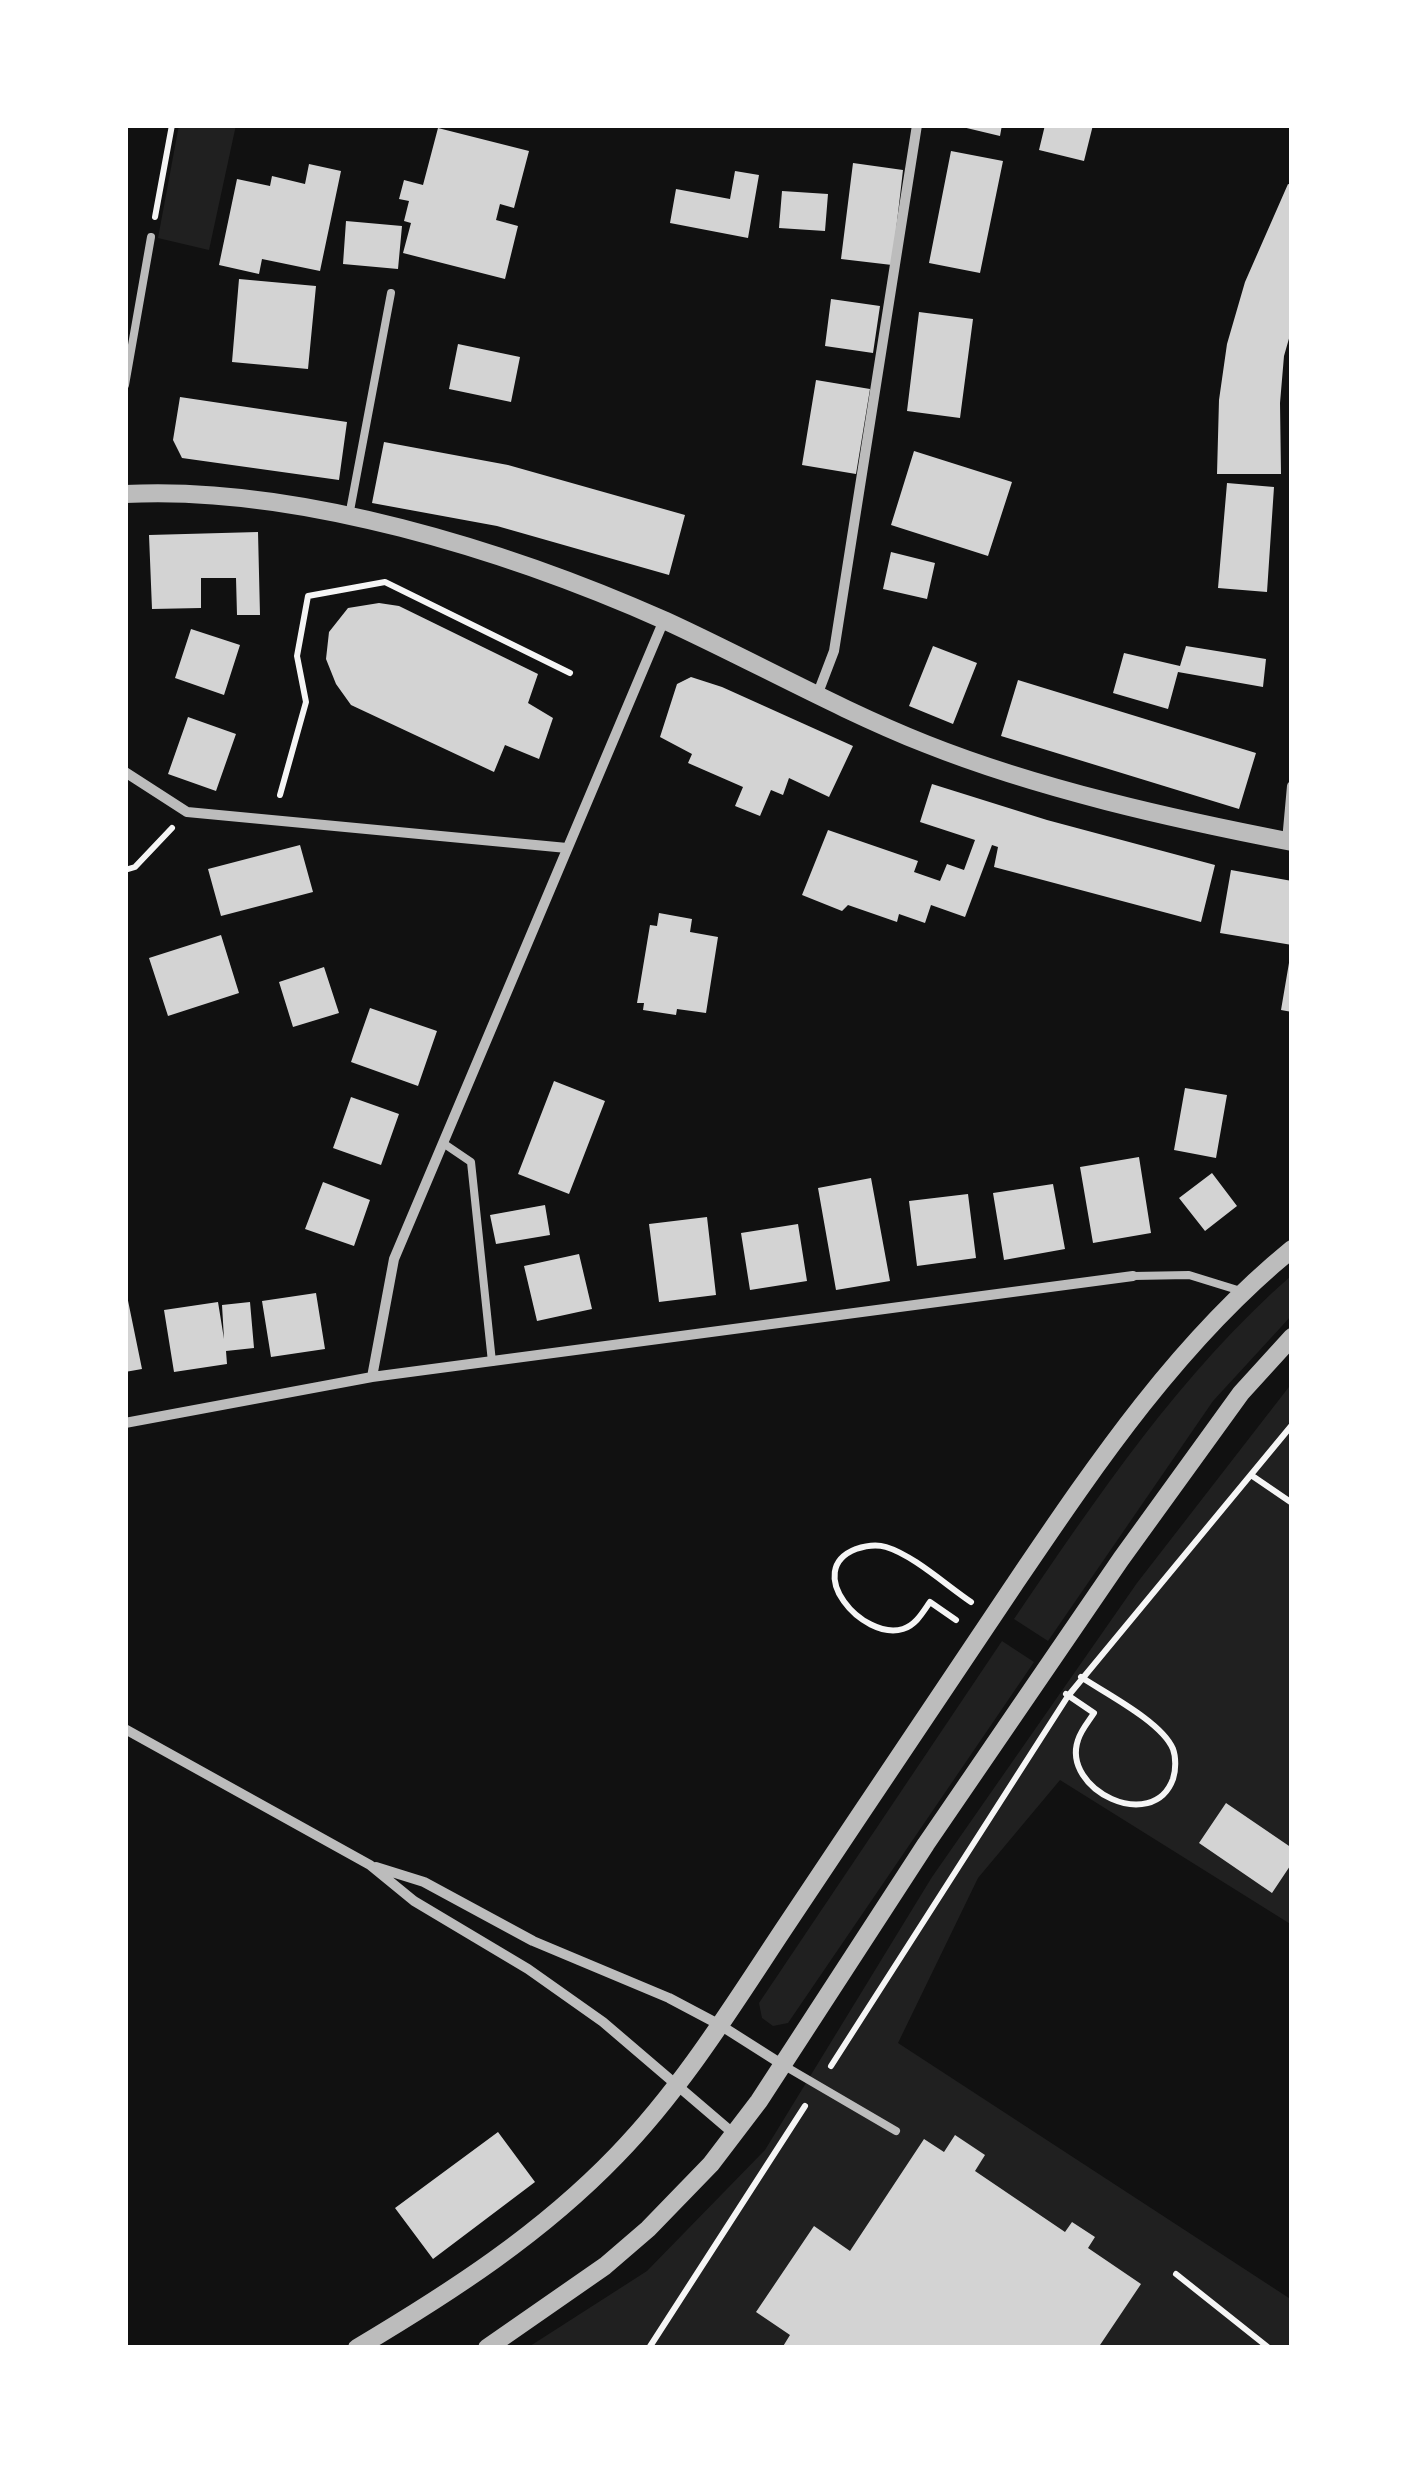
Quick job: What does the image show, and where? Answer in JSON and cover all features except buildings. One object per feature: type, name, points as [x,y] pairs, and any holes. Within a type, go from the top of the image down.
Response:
[{"type":"street","points":[[818,693],[834,651],[918,125]]},
{"type":"street","points":[[125,494],[236,496],[349,516],[489,554],[664,620],[928,745],[1008,771],[1290,842],[1292,786]]},
{"type":"street","points":[[372,1378],[394,1259],[664,620]]},
{"type":"street","points":[[125,772],[188,812],[567,848]]},
{"type":"street","points":[[357,2348],[434,2303],[550,2218],[619,2154],[720,2024],[1101,1456],[1180,1358],[1292,1249]]},
{"type":"street","points":[[125,1423],[372,1378],[1134,1276]]},
{"type":"street","points":[[487,2348],[565,2296],[648,2229],[735,2134],[1121,1558],[1241,1394],[1292,1337]]},
{"type":"street","points":[[125,1730],[370,1865],[414,1901],[567,1996],[735,2134]]},
{"type":"street","points":[[370,1865],[424,1882],[533,1941],[669,1998],[720,2024],[784,2065]]},
{"type":"lane","points":[[125,385],[151,237]]},
{"type":"lane","points":[[349,516],[390,293]]},
{"type":"lane","points":[[443,1143],[471,1162],[492,1362]]},
{"type":"lane","points":[[1134,1276],[1189,1275],[1244,1292]]},
{"type":"lane","points":[[784,2065],[896,2130]]},
{"type":"path","points":[[151,237],[172,125]]},
{"type":"path","points":[[273,820],[306,702],[296,656],[308,596],[385,582],[570,673]]},
{"type":"path","points":[[125,870],[135,867],[188,812]]},
{"type":"path","points":[[649,2348],[1068,1696],[1292,1425]]},
{"type":"path","points":[[1251,1475],[1292,1504]]},
{"type":"path","points":[[1068,1696],[1094,1713]]},
{"type":"path","points":[[1176,2274],[1270,2348]]},
{"type":"shaded area","points":[[179,125],[236,125],[209,250],[158,238]]},
{"type":"shaded area","points":[[1292,1275],[1292,1315],[1213,1401],[1048,1641],[1014,1619],[1142,1438],[1213,1353]]},
{"type":"shaded area","points":[[1292,1383],[1292,1925],[1060,1780],[978,1878],[898,2043],[1292,2300],[1292,2348],[527,2348],[647,2271],[765,2150],[932,1877],[1137,1583]]},
{"type":"shaded area","points":[[1002,1641],[1034,1662],[788,2023],[773,2026],[762,2018],[759,2003]]}]
